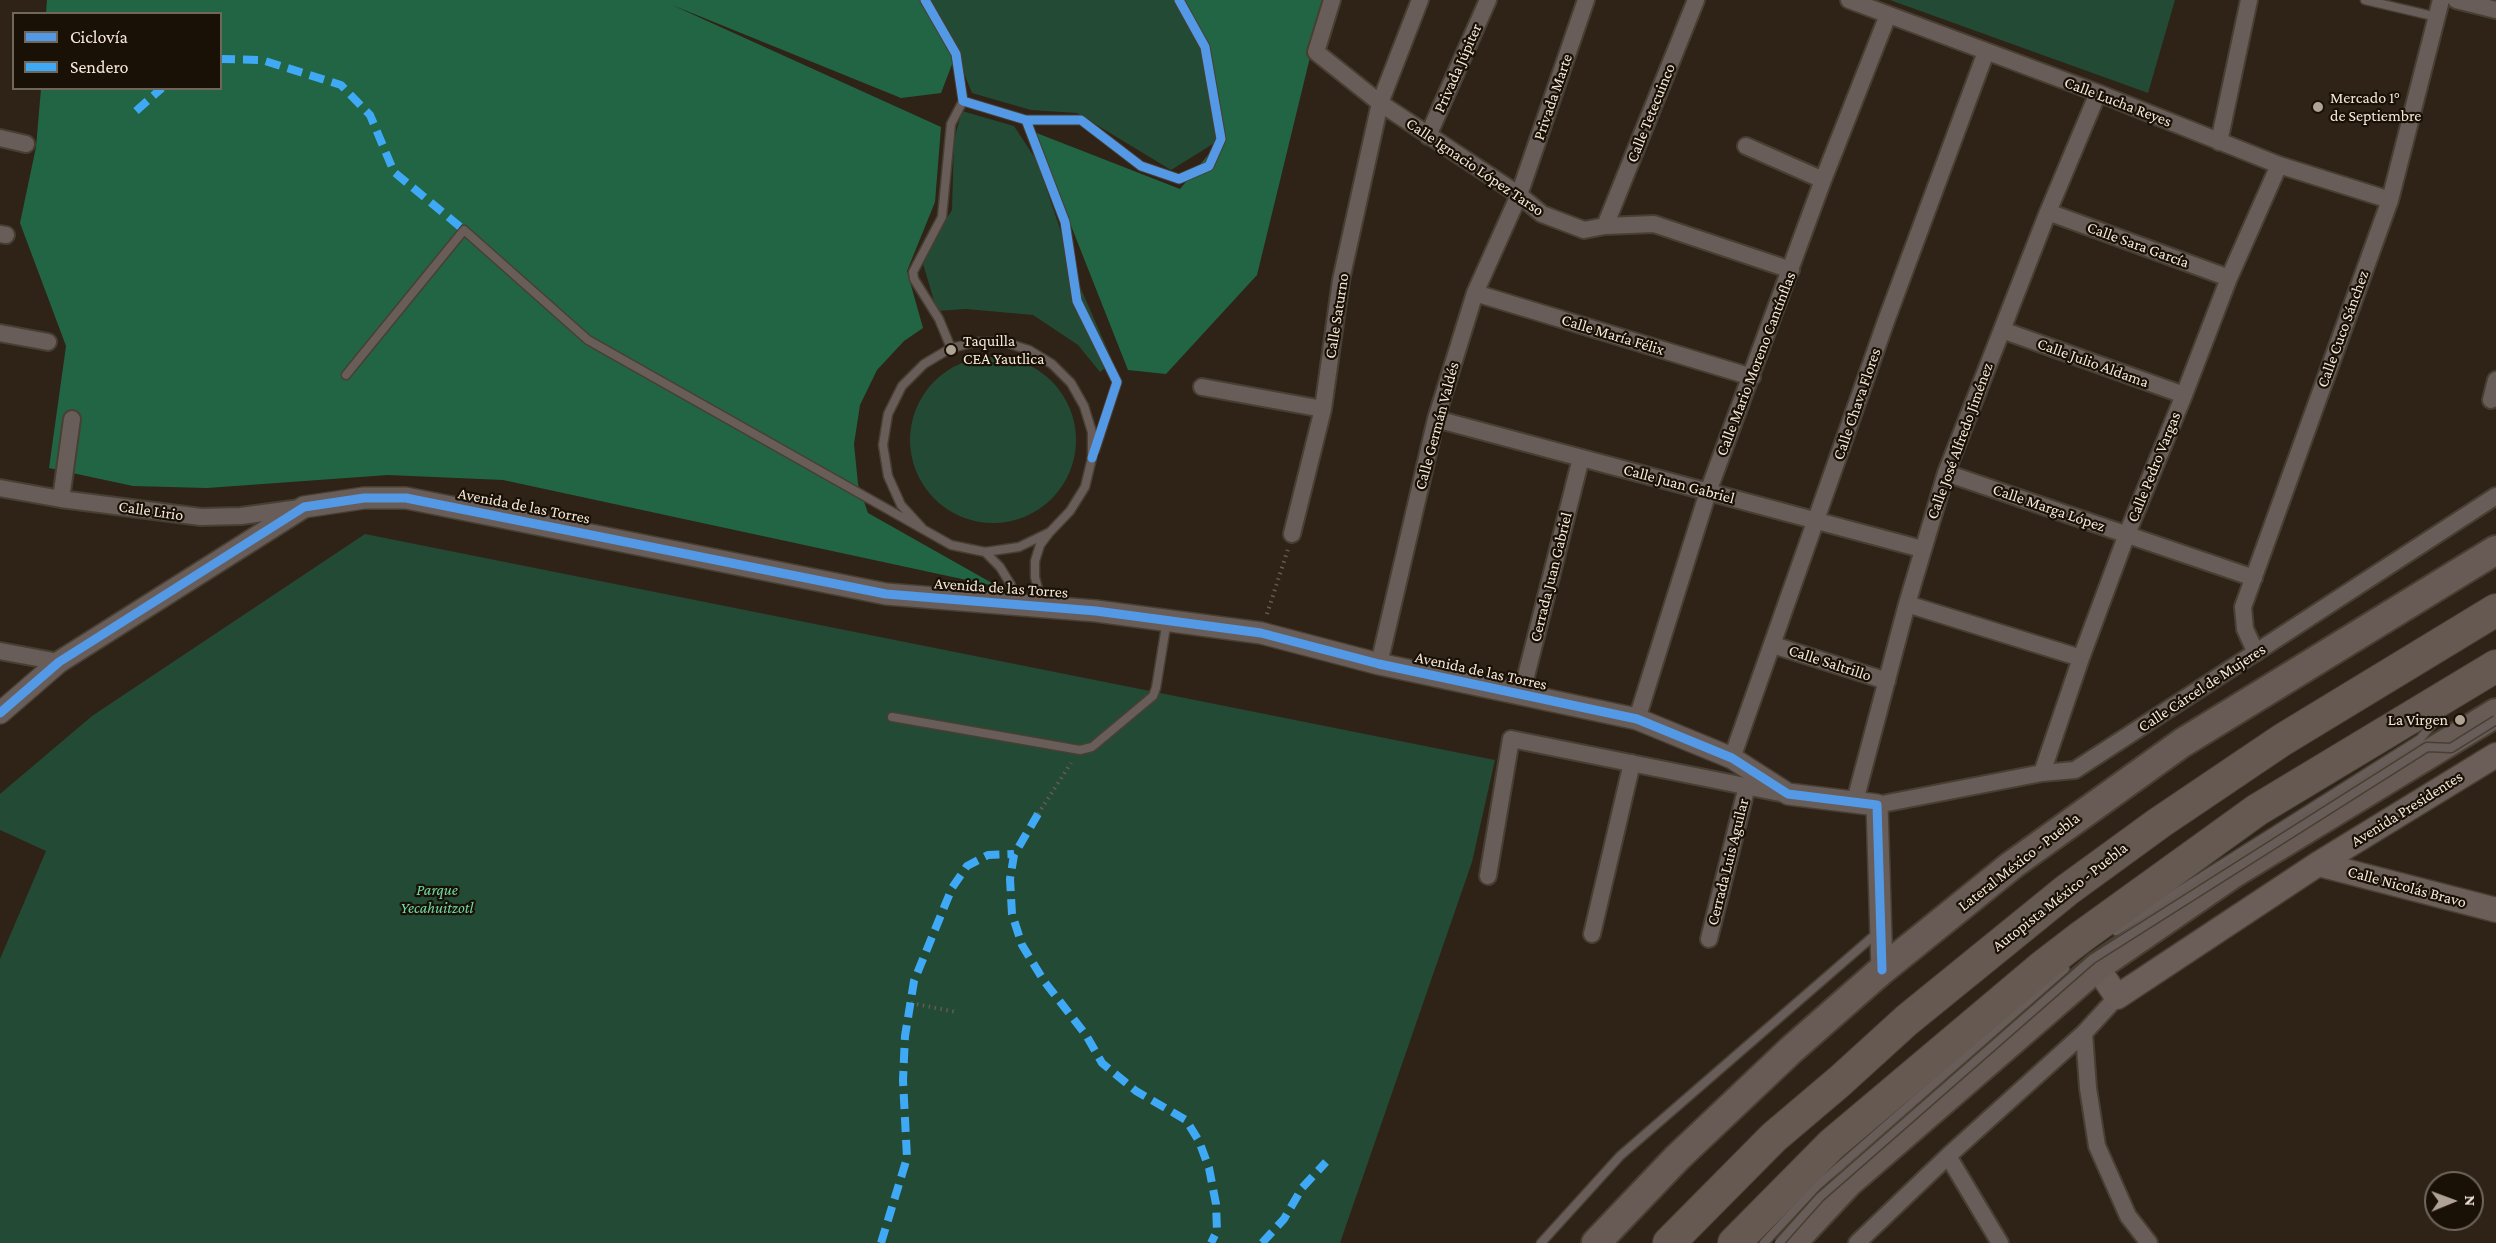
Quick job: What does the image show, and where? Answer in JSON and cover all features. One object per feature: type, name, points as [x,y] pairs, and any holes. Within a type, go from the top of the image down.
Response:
[{"type":"highway","name":"Lateral México - Puebla","points":[[1596,1243],[1677,1158],[1740,1097],[1882,970],[2012,865],[2182,742],[2496,550]]},
{"type":"highway","name":"Autopista México - Puebla","points":[[1669,1243],[1774,1137],[1924,1005],[2067,890],[2159,823],[2282,740],[2496,610]]},
{"type":"highway","points":[[1734,1243],[1832,1144],[2073,943],[2257,810],[2496,666]]},
{"type":"highway","points":[[1792,1243],[1848,1183],[2085,964],[2496,713]]},
{"type":"main road","name":"Avenida Presidentes","points":[[2117,997],[2318,864],[2496,755]]},
{"type":"main road","name":"Calle Nicolás Bravo","points":[[2318,864],[2496,910]]},
{"type":"main road","points":[[2085,964],[2117,997]]},
{"type":"street","name":"Calle Ignacio López Tarso","points":[[1332,0],[1316,52],[1380,103],[1519,195],[1542,214],[1584,230],[1605,226],[1654,224],[1791,270]]},
{"type":"street","name":"Calle Saturno","points":[[1292,534],[1323,410],[1341,280],[1380,103],[1420,0]]},
{"type":"street","name":"Privada Júpiter","points":[[1428,136],[1488,0]]},
{"type":"street","name":"Privada Marte","points":[[1519,195],[1586,0]]},
{"type":"street","name":"Calle Tetecuinco","points":[[1605,226],[1696,0]]},
{"type":"street","name":"Calle Lucha Reyes","points":[[1849,0],[2098,93],[2278,165],[2390,200]]},
{"type":"street","points":[[2219,142],[2249,0]]},
{"type":"street","name":"Calle Cuco Sánchez","points":[[2256,653],[2245,629],[2243,607],[2390,200],[2441,0]]},
{"type":"street","points":[[2456,0],[2496,10]]},
{"type":"street","name":"Calle Mario Moreno Cantínflas","points":[[1637,719],[1708,492],[1823,180],[1888,15]]},
{"type":"street","name":"Calle Chava Flores","points":[[1732,758],[1886,321],[1986,52]]},
{"type":"street","name":"Calle José Alfredo Jiménez","points":[[1855,801],[1922,549],[1946,473],[2048,212],[2098,93]]},
{"type":"street","points":[[0,138],[26,144]]},
{"type":"street","points":[[1746,146],[1823,180]]},
{"type":"street","name":"Calle Pedro Vargas","points":[[2042,772],[2127,534],[2229,278],[2278,165]]},
{"type":"street","name":"Calle Germán Valdés","points":[[1379,664],[1436,419],[1474,293],[1519,195]]},
{"type":"street","name":"Calle Sara García","points":[[2048,212],[2229,278]]},
{"type":"street","name":"Calle María Félix","points":[[1474,293],[1752,377]]},
{"type":"street","name":"Calle Julio Aldama","points":[[2002,330],[2184,395]]},
{"type":"street","points":[[0,333],[48,342]]},
{"type":"street","points":[[2491,400],[2496,380]]},
{"type":"street","points":[[1202,387],[1323,410]]},
{"type":"street","points":[[61,499],[72,419]]},
{"type":"street","name":"Calle Juan Gabriel","points":[[1436,419],[1922,549]]},
{"type":"street","name":"Cerrada Juan Gabriel","points":[[1521,696],[1581,458]]},
{"type":"street","name":"Calle Marga López","points":[[1946,473],[2254,578]]},
{"type":"street","name":"Calle Lirio","points":[[0,488],[61,499],[201,517],[241,516],[304,507]]},
{"type":"street","name":"Calle Cárcel de Mujeres","points":[[1877,805],[2042,772],[2075,770],[2457,519],[2496,496]]},
{"type":"street","name":"Avenida de las Torres","points":[[0,713],[59,662],[304,507],[364,498],[406,498],[886,594],[1047,607],[1261,633],[1379,664],[1637,719],[1732,758],[1788,794]]},
{"type":"street","points":[[2457,519],[2496,505]]},
{"type":"street","points":[[1907,604],[2081,658]]},
{"type":"street","name":"Calle Saltrillo","points":[[1773,645],[1887,681]]},
{"type":"street","points":[[0,651],[59,662]]},
{"type":"street","name":"Avenida de las Torres","points":[[1488,876],[1511,739],[1788,794],[1877,805]]},
{"type":"street","points":[[1592,934],[1632,763]]},
{"type":"street","name":"Cerrada Luis Aguilar","points":[[1709,939],[1747,786]]},
{"type":"street","points":[[1877,805],[1880,903],[1886,927],[1882,970]]},
{"type":"street","points":[[1886,927],[1904,952]]},
{"type":"street","points":[[1857,1243],[2084,1032],[2117,997]]},
{"type":"street","points":[[2084,1032],[2088,1088],[2097,1146],[2128,1216],[2149,1243]]},
{"type":"street","points":[[1948,1156],[2000,1243]]},
{"type":"lane","points":[[925,0],[956,54],[963,101],[951,124],[942,217],[913,273],[914,279],[939,319],[951,348]]},
{"type":"lane","points":[[963,101],[1026,120],[1081,120],[1141,166],[1179,179],[1209,166],[1221,139],[1205,47],[1179,0]]},
{"type":"lane","points":[[2364,0],[2437,17]]},
{"type":"lane","points":[[1026,120],[1065,222],[1077,301],[1117,382],[1085,486],[1070,511],[1040,545],[1035,561],[1035,577],[1039,593],[1047,607]]},
{"type":"lane","points":[[346,375],[464,230],[588,340],[951,545],[985,552],[1019,547],[1050,532]]},
{"type":"lane","points":[[922,528],[901,505],[888,477],[883,445],[888,414],[902,386],[924,364],[951,348],[977,342],[1004,342],[1029,350],[1052,364],[1071,383],[1084,406],[1092,432],[1092,459]]},
{"type":"lane","points":[[985,552],[1000,567],[1011,585],[1015,605]]},
{"type":"lane","points":[[892,717],[1080,750],[1092,747],[1153,696],[1167,620]]},
{"type":"lane","points":[[2109,934],[2420,739],[2439,715],[2448,710]]},
{"type":"lane","points":[[1779,1243],[1820,1197],[2092,959],[2427,747],[2451,748],[2496,720]]},
{"type":"lane","points":[[1541,1243],[1620,1156],[1886,927]]},
{"type":"lane","points":[[1764,1243],[1817,1186],[2085,964]]},
{"type":"path","points":[[1261,633],[1292,534]]},
{"type":"path","points":[[1038,814],[1080,750]]},
{"type":"path","points":[[911,1003],[956,1012]]},
{"type":"green space","points":[[47,0],[925,0],[956,54],[941,93],[901,98],[672,5],[941,127],[935,202],[907,271],[923,328],[904,341],[877,370],[860,405],[854,444],[858,484],[868,513],[999,587],[503,480],[388,475],[207,488],[133,486],[49,468],[66,346],[20,223],[36,147],[41,90],[222,90],[222,12],[46,12]]},
{"type":"green space","points":[[925,0],[1179,0],[1205,47],[1221,139],[1171,170],[1077,113],[1031,110],[972,93],[956,54]]},
{"type":"green space","points":[[1179,0],[1327,0],[1313,45],[1257,275],[1166,374],[1128,370],[1034,132],[1180,189],[1221,139],[1205,47]]},
{"type":"green space","points":[[1890,0],[2175,0],[2148,93]]},
{"type":"green space","points":[[962,111],[1014,126],[1037,161],[1078,282],[1113,362],[1100,372],[1078,345],[1033,315],[966,309],[937,311],[921,257],[952,210],[954,140]]},
{"type":"green space","points":[[993,357],[1009,358],[1025,363],[1052,381],[1070,408],[1075,424],[1075,456],[1070,472],[1052,499],[1025,517],[1009,522],[993,523],[977,522],[961,517],[934,499],[916,472],[911,456],[910,440],[911,424],[916,408],[934,381],[961,363],[977,358]]},
{"type":"green space","name":"Parque Yecahuitzotl","points":[[365,534],[1495,760],[1472,862],[1340,1243],[0,1243],[0,959],[46,851],[0,830],[0,794],[92,716]]},
{"type":"marked path","points":[[222,59],[262,60],[341,85],[370,115],[394,172],[464,230]]},
{"type":"marked path","points":[[136,111],[160,90]]},
{"type":"marked path","points":[[1038,814],[1014,855],[1010,879],[1012,914],[1022,945],[1044,981],[1086,1035],[1102,1063],[1136,1091],[1186,1120],[1199,1141],[1209,1168],[1216,1204],[1217,1231],[1211,1243]]},
{"type":"marked path","points":[[881,1243],[907,1158],[903,1080],[905,1036],[914,981],[952,888],[967,866],[988,855],[1014,854]]},
{"type":"marked path","points":[[1262,1243],[1284,1219],[1302,1188],[1326,1162]]},
{"type":"cycle path","points":[[925,0],[956,54],[963,101],[1026,120]]},
{"type":"cycle path","points":[[1092,458],[1117,382],[1077,301],[1065,222],[1026,120],[1081,120],[1141,166],[1179,179],[1209,166],[1221,139],[1205,47],[1179,0]]},
{"type":"cycle path","points":[[0,713],[59,662],[304,507],[364,498],[406,498],[886,594],[1096,611],[1261,633],[1379,664],[1637,719],[1732,758],[1788,794],[1877,805],[1882,970]]},
{"type":"place","name":"Mercado 1° de Septiembre","points":[[2318,107]]},
{"type":"place","name":"Taquilla CEA Yautlica","points":[[951,350]]},
{"type":"place","name":"La Virgen","points":[[2460,720]]}]
